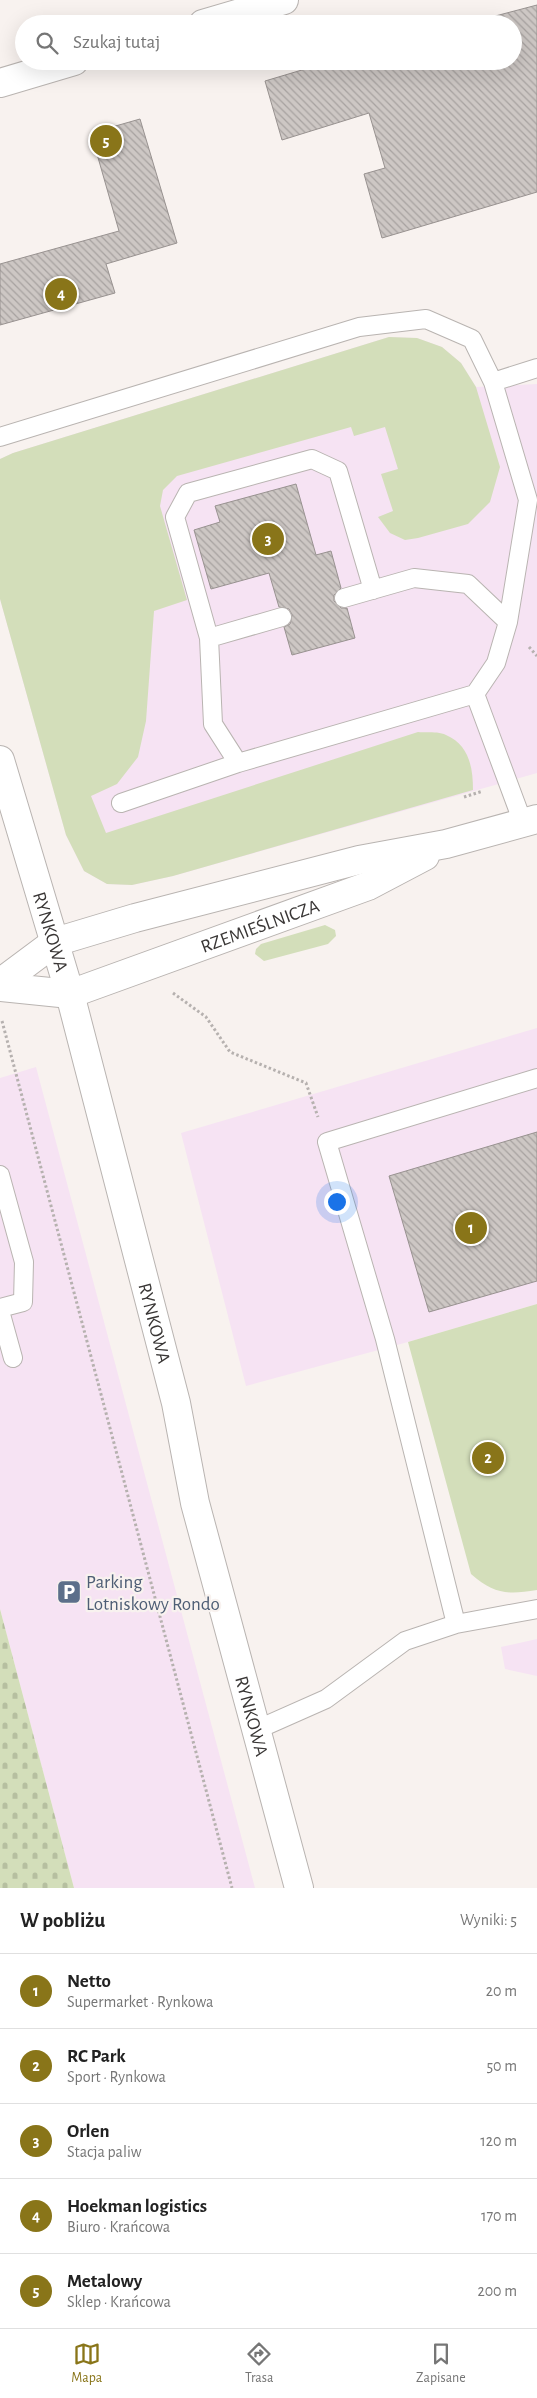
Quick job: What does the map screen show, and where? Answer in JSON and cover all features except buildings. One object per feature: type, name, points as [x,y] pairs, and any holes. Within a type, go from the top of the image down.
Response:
[{"type":"street","points":[[233,15],[284,0]]},
{"type":"street","points":[[0,83],[44,70]]},
{"type":"street","name":"RYNKOWA","points":[[0,760],[70,994],[176,1403],[195,1503],[299,1888]]},
{"type":"street","name":"RZEMIEŚLNICZA","points":[[55,942],[135,918],[359,860],[446,844],[530,821]]},
{"type":"street","name":"RZEMIEŚLNICZA","points":[[70,994],[368,886],[446,844]]},
{"type":"street","points":[[0,983],[55,942]]},
{"type":"street","points":[[0,987],[70,994]]},
{"type":"lane","points":[[0,437],[359,327],[426,319],[472,339],[493,382],[528,500],[508,622],[496,663],[475,694],[238,763],[121,803]]},
{"type":"lane","points":[[493,382],[537,368]]},
{"type":"lane","points":[[238,763],[212,724],[210,638],[175,517],[188,493],[312,459],[338,471],[373,590]]},
{"type":"lane","points":[[344,598],[414,578],[468,584],[508,622]]},
{"type":"lane","points":[[210,638],[282,617]]},
{"type":"lane","points":[[475,694],[530,821]]},
{"type":"lane","points":[[456,1624],[385,1339],[326,1142],[537,1078]]},
{"type":"lane","points":[[0,1176],[24,1262],[23,1302],[0,1310],[13,1358]]},
{"type":"lane","points":[[256,1730],[326,1699],[405,1641],[456,1624],[537,1609]]},
{"type":"path","points":[[170,992],[206,1017],[230,1052],[306,1083],[326,1142]]},
{"type":"path","points":[[1,1019],[232,1888]]},
{"type":"shaded area","points":[[389,337],[417,338],[442,347],[461,363],[476,387],[537,384],[537,773],[173,876],[132,885],[107,884],[84,871],[66,835],[0,599],[0,459],[13,453]]},
{"type":"shaded area","points":[[537,1028],[537,1304],[408,1342],[246,1386],[181,1133]]},
{"type":"shaded area","name":"Parking Lotniskowy Rondo","points":[[36,1067],[255,1888],[74,1888],[0,1609],[0,1078]]},
{"type":"shaded area","points":[[537,1639],[537,1676],[505,1669],[501,1647]]},
{"type":"green space","points":[[389,337],[417,338],[442,347],[461,363],[476,387],[500,467],[490,502],[468,524],[405,540],[390,533],[378,517],[393,511],[381,474],[398,469],[385,427],[354,436],[351,427],[177,476],[163,490],[160,506],[187,600],[154,611],[146,721],[138,757],[117,784],[91,796],[106,833],[418,732],[443,734],[454,739],[460,745],[471,765],[473,790],[173,876],[132,885],[107,884],[84,871],[66,835],[0,599],[0,459],[13,453]]},
{"type":"green space","points":[[325,925],[335,930],[336,936],[328,944],[264,961],[255,954],[256,949],[261,944]]},
{"type":"green space","points":[[537,1304],[537,1590],[509,1592],[487,1586],[471,1574],[408,1342]]},
{"type":"green space","points":[[0,1609],[74,1888],[0,1888]]},
{"type":"place","name":"Metalowy","points":[[106,141]]},
{"type":"place","name":"Hoekman logistics","points":[[61,294]]},
{"type":"place","name":"Orlen","points":[[268,539]]},
{"type":"place","name":"Netto","points":[[471,1228]]},
{"type":"place","name":"RC Park","points":[[488,1458]]},
{"type":"place","name":"Parking Lotniskowy Rondo","points":[[69,1592]]}]
